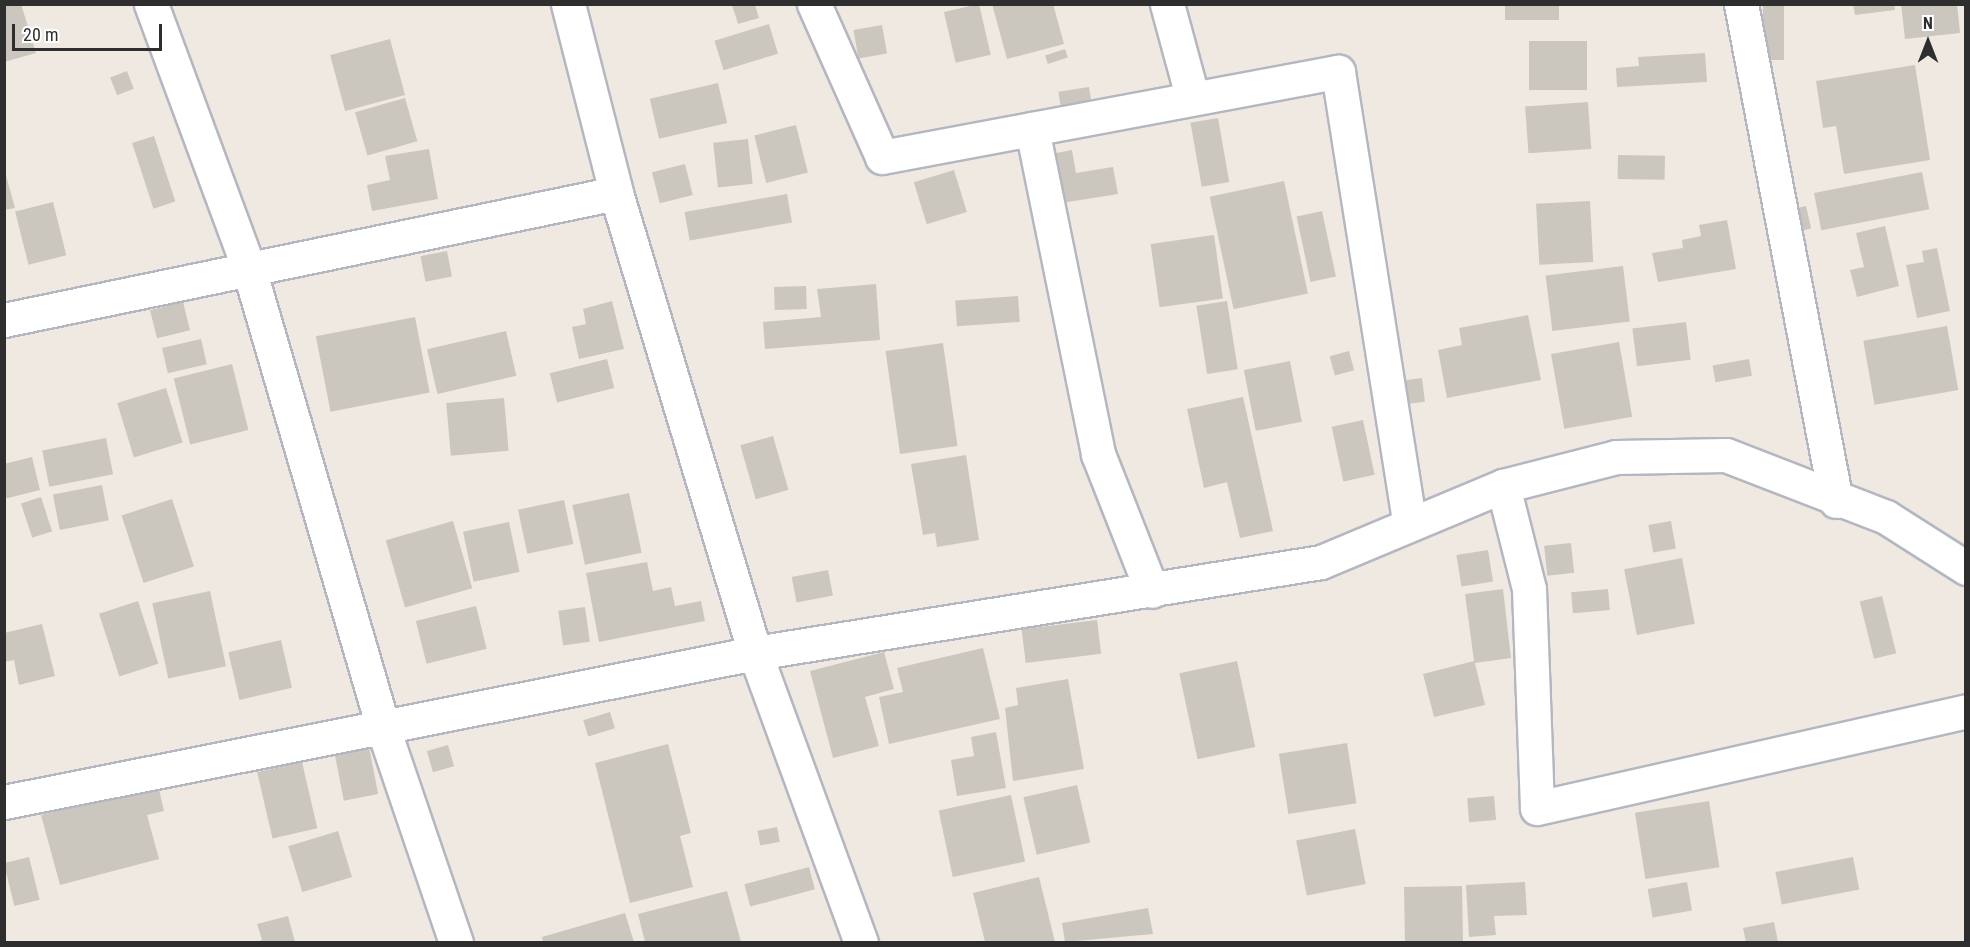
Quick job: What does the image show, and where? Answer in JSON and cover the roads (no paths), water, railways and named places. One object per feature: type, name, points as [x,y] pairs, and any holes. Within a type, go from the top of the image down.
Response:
[{"type":"street","points":[[151,4],[249,269],[384,731],[456,942]]},
{"type":"street","points":[[568,4],[616,193],[755,653],[861,942]]},
{"type":"street","points":[[814,4],[882,157],[1192,96],[1338,72],[1409,522]]},
{"type":"street","points":[[1167,4],[1192,96]]},
{"type":"street","points":[[1741,4],[1836,501]]},
{"type":"street","points":[[1032,129],[1098,454],[1152,591]]},
{"type":"street","points":[[4,320],[616,193]]},
{"type":"street","points":[[4,802],[384,731],[755,653],[1152,591],[1321,562],[1409,522],[1503,486],[1616,457],[1726,455],[1836,501],[1886,517],[1965,568]]},
{"type":"street","points":[[1503,486],[1529,589],[1537,808],[1965,711]]}]
